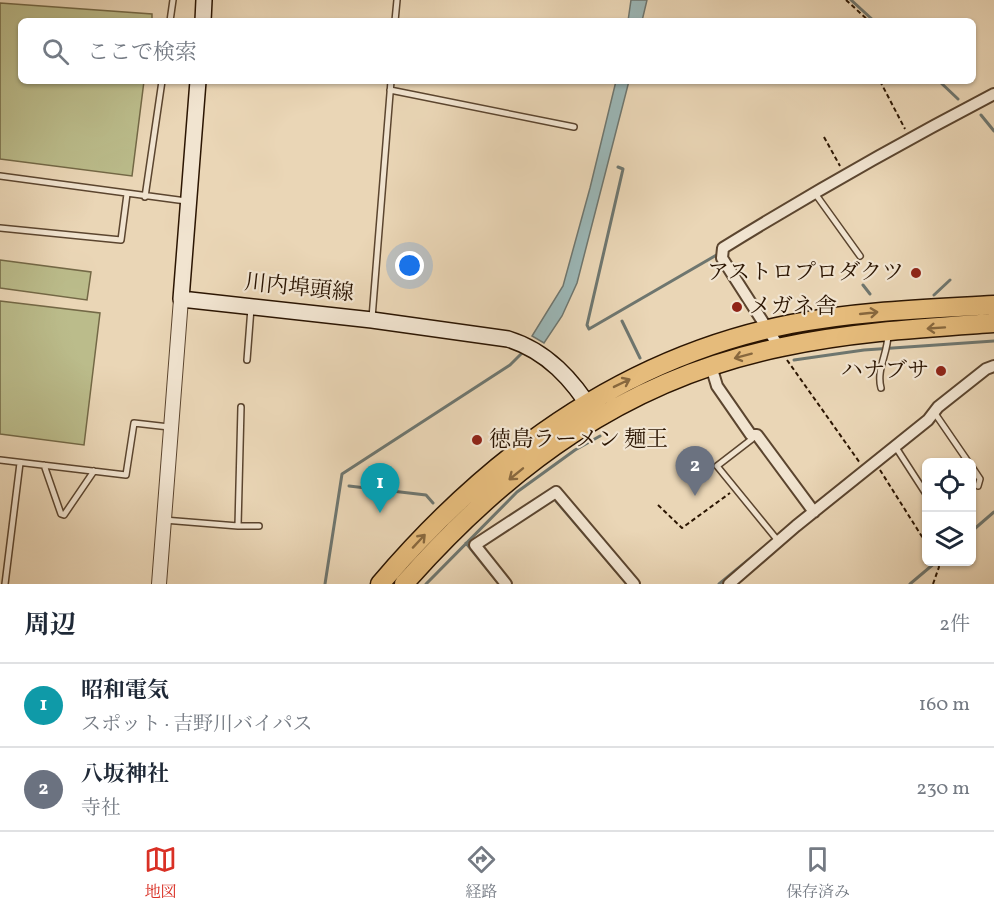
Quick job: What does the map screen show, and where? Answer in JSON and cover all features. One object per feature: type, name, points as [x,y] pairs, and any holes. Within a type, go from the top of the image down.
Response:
[{"type":"highway","points":[[380,584],[430,529],[505,460],[551,425],[587,402],[627,381],[674,360],[736,338],[767,330],[837,316],[994,305]]},
{"type":"highway","points":[[404,584],[440,543],[514,475],[561,440],[619,405],[711,366],[779,347],[840,336],[887,343],[994,323]]},
{"type":"main road","points":[[203,18],[204,0]]},
{"type":"main road","points":[[181,299],[198,84]]},
{"type":"main road","name":"川内埠頭線","points":[[181,299],[479,333],[522,343],[540,353],[564,374],[587,402],[597,419]]},
{"type":"street","points":[[779,347],[722,258],[723,248],[910,137],[994,94]]},
{"type":"street","points":[[159,584],[181,299]]},
{"type":"street","points":[[711,366],[717,386],[751,435],[757,435],[814,512]]},
{"type":"street","points":[[729,584],[928,420],[938,407],[986,369],[994,366]]},
{"type":"street","points":[[506,584],[475,545],[556,492],[634,584]]},
{"type":"lane","points":[[170,18],[173,0]]},
{"type":"lane","points":[[395,18],[397,0]]},
{"type":"lane","points":[[145,197],[162,84]]},
{"type":"lane","points":[[372,320],[391,84]]},
{"type":"lane","points":[[390,90],[574,127]]},
{"type":"lane","points":[[0,176],[188,201]]},
{"type":"lane","points":[[814,192],[860,256]]},
{"type":"lane","points":[[0,228],[121,240],[127,194]]},
{"type":"lane","points":[[247,360],[251,307]]},
{"type":"lane","points":[[881,388],[878,376],[887,343]]},
{"type":"lane","points":[[238,526],[241,407]]},
{"type":"lane","points":[[934,412],[966,458]]},
{"type":"lane","points":[[0,460],[126,475],[134,423],[171,428]]},
{"type":"lane","points":[[751,435],[752,439],[717,466],[779,542]]},
{"type":"lane","points":[[895,446],[922,486]]},
{"type":"lane","points":[[5,584],[20,463]]},
{"type":"lane","points":[[44,465],[61,514],[64,515],[94,471]]},
{"type":"lane","points":[[976,473],[980,479],[978,486]]},
{"type":"lane","points":[[164,520],[259,526]]},
{"type":"path","points":[[846,0],[866,18]]},
{"type":"path","points":[[882,84],[910,137]]},
{"type":"path","points":[[824,136],[846,175]]},
{"type":"path","points":[[779,347],[865,471]]},
{"type":"path","points":[[875,462],[922,535]]},
{"type":"path","points":[[658,505],[682,528],[735,489]]},
{"type":"path","points":[[933,584],[938,566]]},
{"type":"green space","points":[[0,3],[152,14],[152,18],[18,18],[18,84],[144,84],[132,176],[0,159]]},
{"type":"green space","points":[[0,260],[91,272],[87,300],[0,288]]},
{"type":"green space","points":[[0,301],[100,313],[84,445],[0,434]]},
{"type":"water","points":[[631,0],[647,0],[643,18],[628,18]]},
{"type":"water","points":[[615,84],[628,84],[577,283],[562,316],[544,343],[532,336],[563,286]]},
{"type":"waterway","points":[[851,0],[871,18]]},
{"type":"waterway","points":[[942,84],[958,99]]},
{"type":"waterway","points":[[981,115],[994,131]]},
{"type":"waterway","points":[[618,167],[623,169],[587,325],[589,329],[720,253]]},
{"type":"waterway","points":[[934,295],[950,280]]},
{"type":"waterway","points":[[863,285],[870,294]]},
{"type":"waterway","points":[[622,321],[640,358]]},
{"type":"waterway","points":[[794,360],[864,350],[994,341]]},
{"type":"waterway","points":[[325,584],[342,474],[510,365],[524,351]]},
{"type":"waterway","points":[[426,584],[517,492],[575,450],[600,436]]},
{"type":"waterway","points":[[349,486],[426,495],[433,503]]},
{"type":"waterway","points":[[556,501],[627,584]]},
{"type":"waterway","points":[[976,528],[994,512]]},
{"type":"waterway","points":[[466,543],[499,584]]},
{"type":"waterway","points":[[719,584],[764,547]]},
{"type":"waterway","points":[[910,584],[931,566]]},
{"type":"place","name":"アストロプロダクツ","points":[[916,273]]},
{"type":"place","name":"メガネ舎","points":[[737,307]]},
{"type":"place","name":"ハナブサ","points":[[941,371]]},
{"type":"place","name":"徳島ラーメン 麺王","points":[[477,440]]},
{"type":"place","name":"八坂神社","points":[[695,496]]},
{"type":"place","name":"昭和電気","points":[[380,513]]}]
